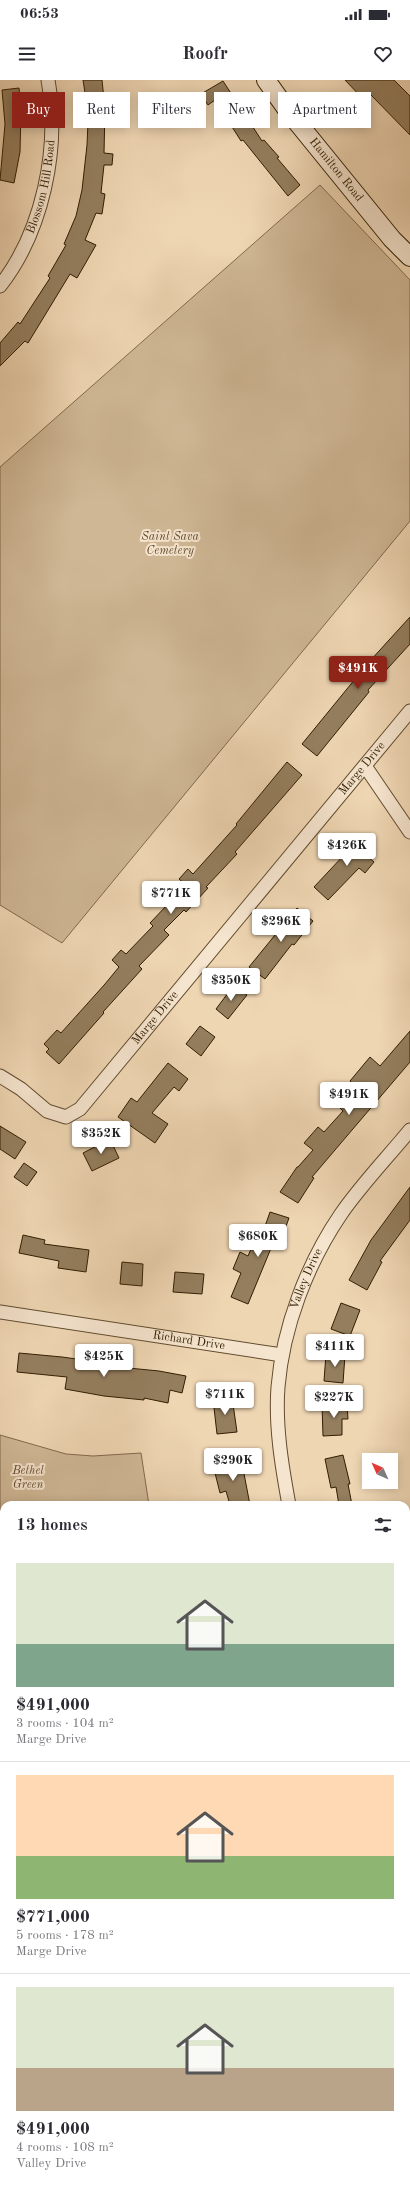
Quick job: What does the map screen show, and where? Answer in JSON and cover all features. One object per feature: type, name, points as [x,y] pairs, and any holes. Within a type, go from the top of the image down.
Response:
[{"type":"street","name":"Blossom Hill Road","points":[[0,286],[28,239],[45,186],[52,138],[51,98],[48,80]]},
{"type":"street","name":"Hamilton Road","points":[[266,80],[288,111],[392,239],[410,257]]},
{"type":"street","name":"Marge Drive","points":[[0,1076],[21,1089],[48,1110],[66,1117],[80,1109],[410,711]]},
{"type":"street","points":[[365,766],[410,832]]},
{"type":"street","name":"Valley Drive","points":[[288,1501],[284,1476],[279,1423],[278,1388],[282,1356],[292,1319],[305,1281],[322,1245],[341,1213],[410,1130]]},
{"type":"street","name":"Richard Drive","points":[[0,1312],[282,1356]]},
{"type":"green space","name":"Saint Sava Cemetery","points":[[320,185],[410,280],[410,521],[62,943],[0,905],[0,467]]},
{"type":"green space","name":"Bethel Green","points":[[0,1435],[66,1454],[93,1456],[141,1453],[148,1501],[0,1501]]},
{"type":"building","points":[[83,80],[102,80],[103,92],[85,92]]},
{"type":"building","points":[[345,80],[394,80],[410,96],[410,135],[371,95],[371,92],[356,92]]},
{"type":"building","points":[[223,81],[230,92],[214,92],[214,101],[208,105],[206,102],[206,92],[204,92]]},
{"type":"building","points":[[19,88],[19,92],[12,92],[12,128],[21,128],[20,152],[14,183],[0,180],[5,124],[2,90]]},
{"type":"building","points":[[88,128],[105,128],[104,153],[113,154],[112,165],[104,165],[101,193],[105,194],[102,214],[96,213],[85,240],[96,245],[77,278],[70,274],[28,343],[25,341],[0,366],[0,343],[18,322],[20,324],[50,278],[48,276],[66,245],[64,244],[76,216],[82,190]]},
{"type":"building","points":[[233,128],[254,128],[262,141],[264,140],[279,157],[277,158],[300,185],[288,196],[243,140],[241,141]]},
{"type":"building","points":[[410,617],[410,644],[368,690],[369,692],[317,756],[302,744],[369,662]]},
{"type":"building","points":[[287,762],[302,775],[235,852],[237,854],[206,887],[208,888],[186,912],[184,910],[164,930],[169,935],[139,966],[142,969],[59,1064],[46,1052],[49,1049],[44,1044],[57,1030],[61,1033],[105,984],[119,967],[112,960],[121,950],[126,954],[153,926],[150,923],[186,885],[179,879],[188,869],[193,874],[237,825],[236,824]]},
{"type":"building","points":[[360,834],[375,847],[367,856],[374,862],[365,873],[359,868],[328,900],[314,887],[344,855],[342,853]]},
{"type":"building","points":[[297,908],[313,921],[294,945],[292,944],[265,979],[249,967]]},
{"type":"building","points":[[234,985],[247,995],[228,1019],[216,1009]]},
{"type":"building","points":[[200,1026],[215,1037],[201,1056],[186,1044]]},
{"type":"building","points":[[410,1031],[410,1062],[312,1177],[314,1178],[298,1203],[280,1192],[297,1167],[313,1150],[304,1143],[318,1127],[324,1132],[343,1111],[339,1107],[356,1087],[350,1081],[370,1057],[380,1066]]},
{"type":"building","points":[[168,1063],[188,1079],[179,1091],[174,1087],[152,1113],[168,1124],[155,1143],[118,1117],[131,1098],[137,1102]]},
{"type":"building","points":[[0,1126],[26,1142],[15,1159],[0,1149]]},
{"type":"building","points":[[110,1139],[119,1158],[92,1171],[83,1153]]},
{"type":"building","points":[[24,1163],[37,1172],[27,1186],[14,1177]]},
{"type":"building","points":[[410,1187],[410,1220],[380,1261],[382,1262],[367,1290],[349,1280],[371,1240]]},
{"type":"building","points":[[270,1212],[289,1218],[280,1243],[274,1241],[248,1304],[231,1297],[241,1273],[233,1269],[240,1252],[248,1256],[251,1249],[256,1252]]},
{"type":"building","points":[[23,1235],[45,1240],[44,1244],[89,1250],[86,1272],[58,1268],[59,1261],[19,1253]]},
{"type":"building","points":[[122,1262],[143,1264],[142,1286],[120,1284]]},
{"type":"building","points":[[175,1272],[204,1274],[202,1294],[173,1292]]},
{"type":"building","points":[[341,1303],[360,1310],[350,1336],[331,1329]]},
{"type":"building","points":[[19,1353],[62,1357],[98,1362],[98,1365],[159,1371],[186,1376],[182,1393],[170,1390],[168,1403],[144,1398],[144,1400],[104,1396],[65,1389],[67,1377],[17,1372]]},
{"type":"building","points":[[326,1354],[345,1355],[343,1383],[324,1381]]},
{"type":"building","points":[[232,1397],[237,1432],[217,1434],[213,1399]]},
{"type":"building","points":[[322,1405],[347,1405],[348,1419],[342,1419],[342,1435],[323,1436]]},
{"type":"building","points":[[343,1455],[350,1484],[348,1484],[351,1501],[338,1501],[336,1487],[331,1488],[325,1459]]},
{"type":"building","points":[[241,1458],[249,1501],[229,1501],[226,1491],[220,1493],[213,1465]]}]
